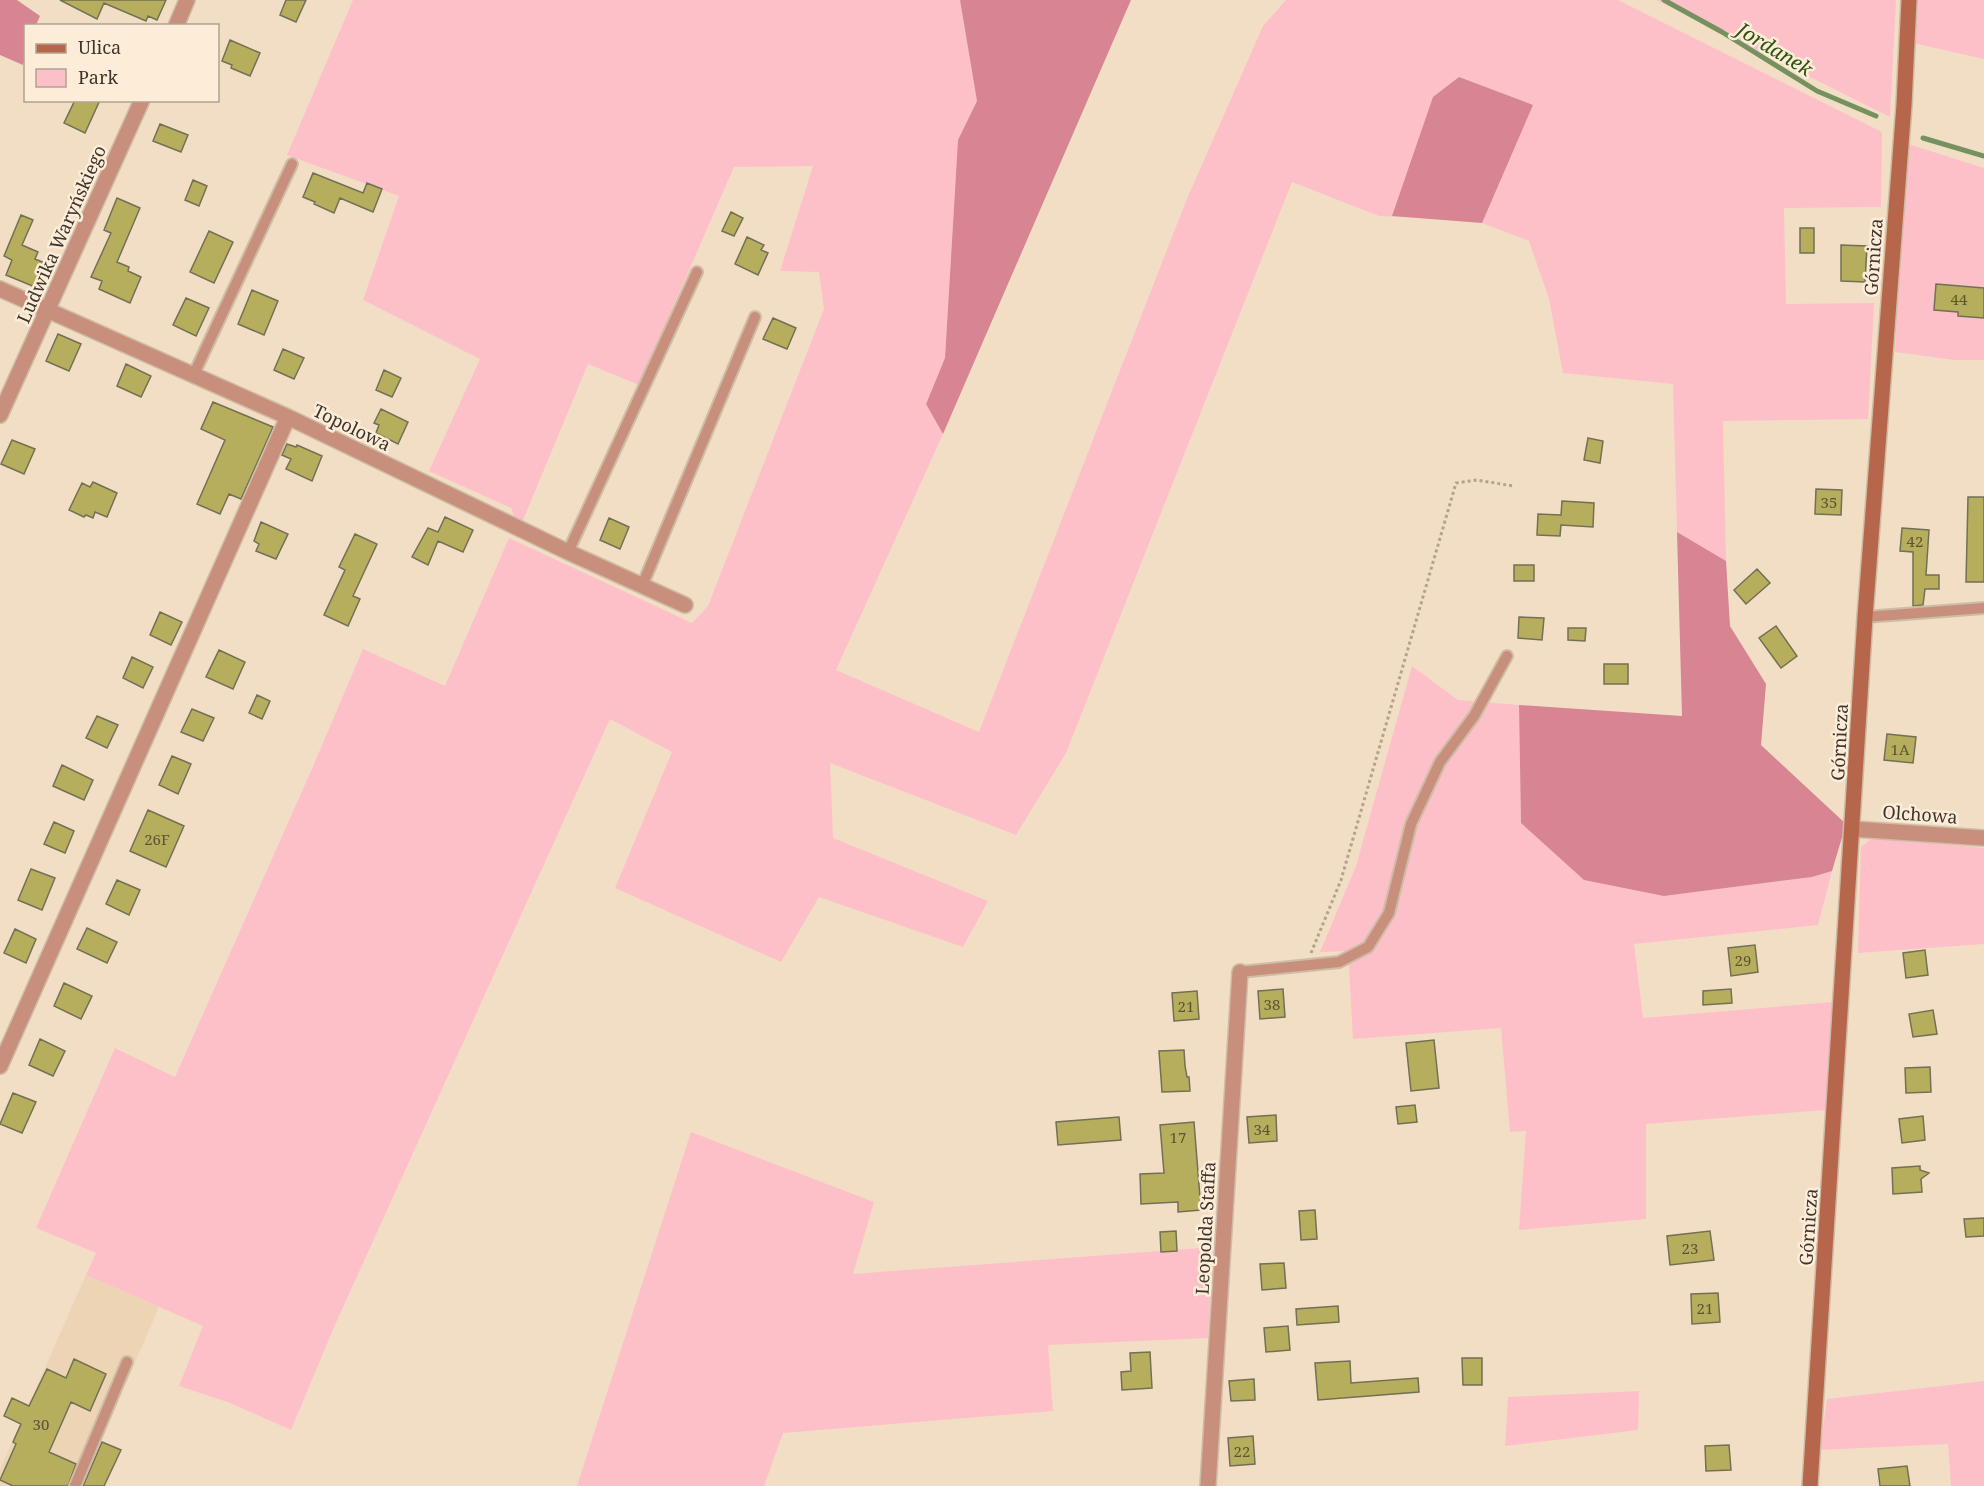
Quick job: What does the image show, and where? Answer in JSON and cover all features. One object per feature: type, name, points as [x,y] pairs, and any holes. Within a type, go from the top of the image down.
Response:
[{"type":"street","points":[[177,24],[187,0]]},
{"type":"street","name":"Górnicza","points":[[1810,1486],[1865,617],[1904,105],[1909,0]]},
{"type":"street","name":"Ludwika Waryńskiego","points":[[0,415],[141,102]]},
{"type":"street","name":"Topolowa","points":[[0,289],[288,417],[568,552],[686,605]]},
{"type":"street","points":[[0,1066],[288,417]]},
{"type":"street","name":"Olchowa","points":[[1853,829],[1984,838]]},
{"type":"street","name":"Leopolda Staffa","points":[[1208,1486],[1240,972]]},
{"type":"lane","points":[[193,376],[292,164]]},
{"type":"lane","points":[[568,552],[697,272]]},
{"type":"lane","points":[[642,586],[755,317]]},
{"type":"lane","points":[[1865,617],[1984,608]]},
{"type":"lane","points":[[1240,972],[1339,962],[1368,947],[1389,913],[1411,824],[1440,762],[1474,716],[1507,656]]},
{"type":"lane","points":[[75,1486],[127,1362]]},
{"type":"path","points":[[1305,965],[1341,880],[1456,483],[1477,480],[1513,486]]},
{"type":"shaded area","points":[[0,0],[17,0],[40,16],[36,24],[24,24],[23,65],[0,55]]},
{"type":"shaded area","points":[[960,0],[1131,0],[943,434],[926,404],[945,358],[958,140],[977,101]]},
{"type":"shaded area","points":[[1459,77],[1533,105],[1482,223],[1392,216],[1433,97]]},
{"type":"shaded area","points":[[1677,532],[1726,561],[1730,626],[1766,684],[1761,745],[1846,824],[1832,871],[1812,877],[1664,896],[1584,880],[1521,823],[1519,705],[1682,716]]},
{"type":"shaded area","points":[[86,1275],[159,1307],[81,1486],[0,1486],[0,1469]]},
{"type":"green space","points":[[353,0],[960,0],[977,101],[958,140],[945,358],[926,403],[943,434],[836,670],[979,732],[1186,201],[1263,26],[1286,0],[1618,0],[1882,132],[1881,207],[1784,208],[1786,304],[1874,303],[1868,419],[1723,421],[1726,561],[1677,532],[1673,384],[1563,373],[1549,299],[1529,241],[1474,220],[1379,216],[1292,182],[1066,753],[1016,835],[830,763],[833,838],[988,901],[963,947],[819,897],[781,962],[615,888],[672,752],[610,719],[334,1327],[291,1430],[230,1403],[179,1386],[203,1326],[86,1275],[96,1253],[36,1228],[115,1048],[175,1077],[363,649],[445,686],[509,538],[692,623],[708,606],[824,309],[819,272],[780,271],[813,166],[734,167],[639,385],[588,364],[523,520],[516,520],[511,508],[429,471],[480,359],[363,300],[399,196],[287,155]]},
{"type":"green space","points":[[1656,0],[1896,0],[1890,117]]},
{"type":"green space","points":[[1915,0],[1984,0],[1984,59],[1913,43]]},
{"type":"green space","points":[[1905,143],[1984,168],[1984,360],[1954,360],[1895,352]]},
{"type":"green space","points":[[1412,666],[1458,700],[1519,705],[1521,823],[1664,896],[1812,877],[1832,871],[1818,925],[1634,944],[1643,1018],[1832,1002],[1825,1110],[1646,1124],[1646,1219],[1519,1230],[1526,1131],[1510,1132],[1501,1028],[1353,1039],[1348,951],[1320,952],[1356,866]]},
{"type":"green space","points":[[1871,839],[1984,848],[1984,944],[1858,953],[1861,847]]},
{"type":"green space","points":[[691,1132],[874,1202],[853,1274],[1213,1247],[1208,1338],[1048,1345],[1053,1411],[783,1433],[764,1486],[577,1486]]},
{"type":"green space","points":[[1984,1381],[1984,1486],[1951,1486],[1948,1444],[1820,1450],[1827,1399]]},
{"type":"green space","points":[[1639,1391],[1638,1430],[1505,1446],[1508,1397]]},
{"type":"building","points":[[60,0],[166,0],[157,20],[148,16],[146,21],[104,3],[97,19]]},
{"type":"building","points":[[286,0],[306,0],[296,22],[280,15]]},
{"type":"building","points":[[230,40],[260,53],[250,76],[231,68],[232,65],[222,61]]},
{"type":"building","points":[[74,102],[99,102],[85,133],[64,123]]},
{"type":"building","points":[[160,124],[188,135],[181,152],[153,141]]},
{"type":"building","points":[[313,173],[363,193],[367,183],[382,189],[373,212],[340,198],[334,213],[303,197]]},
{"type":"building","points":[[193,180],[207,186],[199,206],[185,200]]},
{"type":"building","points":[[117,198],[140,208],[117,262],[129,267],[128,271],[141,277],[130,303],[99,289],[102,281],[91,277],[111,233],[104,230]]},
{"type":"building","points":[[731,212],[743,218],[734,236],[722,231]]},
{"type":"building","points":[[21,215],[33,220],[22,245],[38,252],[35,259],[45,263],[35,287],[6,275],[12,260],[4,256]]},
{"type":"building","points":[[1800,228],[1814,228],[1814,253],[1800,253]]},
{"type":"building","points":[[209,231],[233,242],[214,283],[190,272]]},
{"type":"building","points":[[747,237],[764,245],[761,250],[768,253],[758,275],[735,264]]},
{"type":"building","points":[[1841,245],[1867,246],[1865,282],[1841,281]]},
{"type":"building","points":[[1936,284],[1984,288],[1984,318],[1958,316],[1958,312],[1934,310]]},
{"type":"building","points":[[252,290],[278,301],[264,335],[238,324]]},
{"type":"building","points":[[186,298],[209,308],[196,336],[173,325]]},
{"type":"building","points":[[773,318],[796,328],[787,349],[763,339]]},
{"type":"building","points":[[58,334],[81,344],[69,371],[46,361]]},
{"type":"building","points":[[283,349],[304,358],[294,379],[274,370]]},
{"type":"building","points":[[126,364],[151,376],[141,397],[117,386]]},
{"type":"building","points":[[384,370],[401,378],[392,397],[376,390]]},
{"type":"building","points":[[213,402],[273,427],[241,499],[229,494],[220,514],[197,504],[225,440],[201,429]]},
{"type":"building","points":[[381,409],[408,422],[398,444],[376,433],[379,425],[374,423]]},
{"type":"building","points":[[1588,438],[1603,441],[1600,463],[1584,460]]},
{"type":"building","points":[[12,440],[35,449],[24,474],[1,464]]},
{"type":"building","points":[[287,444],[296,447],[297,445],[322,456],[312,481],[286,469],[291,459],[282,455]]},
{"type":"building","points":[[93,482],[117,493],[107,517],[95,512],[93,518],[86,515],[84,517],[69,510],[82,483],[90,487]]},
{"type":"building","points":[[1816,489],[1842,490],[1841,515],[1815,514]]},
{"type":"building","points":[[1968,497],[1984,497],[1984,582],[1966,582]]},
{"type":"building","points":[[1562,501],[1594,503],[1593,527],[1561,525],[1560,536],[1537,535],[1538,514],[1561,515]]},
{"type":"building","points":[[445,517],[473,530],[463,552],[438,541],[428,565],[412,557],[428,528],[438,532]]},
{"type":"building","points":[[609,518],[629,527],[620,549],[600,540]]},
{"type":"building","points":[[261,522],[288,534],[276,559],[256,551],[259,544],[254,541]]},
{"type":"building","points":[[1902,528],[1929,530],[1926,575],[1939,575],[1939,589],[1925,589],[1923,605],[1913,606],[1913,552],[1900,551]]},
{"type":"building","points":[[355,534],[377,544],[353,596],[360,599],[348,626],[324,615],[345,570],[339,567]]},
{"type":"building","points":[[1514,565],[1534,565],[1534,581],[1514,581]]},
{"type":"building","points":[[1757,569],[1770,583],[1746,604],[1734,590]]},
{"type":"building","points":[[160,612],[182,622],[171,645],[150,635]]},
{"type":"building","points":[[1519,617],[1544,618],[1542,640],[1518,638]]},
{"type":"building","points":[[1776,626],[1797,656],[1781,668],[1759,638]]},
{"type":"building","points":[[1568,628],[1586,628],[1585,641],[1568,640]]},
{"type":"building","points":[[219,650],[245,662],[233,689],[206,677]]},
{"type":"building","points":[[132,657],[153,667],[143,688],[123,678]]},
{"type":"building","points":[[1604,664],[1628,664],[1628,684],[1604,684]]},
{"type":"building","points":[[257,695],[270,701],[262,719],[249,713]]},
{"type":"building","points":[[192,709],[214,718],[203,741],[181,732]]},
{"type":"building","points":[[97,716],[118,725],[107,748],[86,738]]},
{"type":"building","points":[[1887,734],[1916,737],[1913,763],[1884,760]]},
{"type":"building","points":[[172,756],[191,764],[178,794],[159,785]]},
{"type":"building","points":[[62,765],[93,780],[84,800],[53,786]]},
{"type":"building","points":[[148,810],[184,826],[166,867],[130,851]]},
{"type":"building","points":[[54,822],[74,831],[65,853],[44,844]]},
{"type":"building","points":[[31,869],[55,878],[42,910],[18,900]]},
{"type":"building","points":[[117,880],[140,890],[129,915],[106,904]]},
{"type":"building","points":[[87,928],[117,942],[107,963],[77,949]]},
{"type":"building","points":[[15,929],[36,939],[26,963],[4,953]]},
{"type":"building","points":[[1755,945],[1758,972],[1731,976],[1728,948]]},
{"type":"building","points":[[1925,950],[1928,975],[1906,978],[1903,953]]},
{"type":"building","points":[[64,983],[92,996],[81,1019],[54,1006]]},
{"type":"building","points":[[1283,989],[1285,1017],[1260,1019],[1258,991]]},
{"type":"building","points":[[1731,989],[1732,1003],[1703,1005],[1703,991]]},
{"type":"building","points":[[1197,991],[1199,1019],[1174,1021],[1172,993]]},
{"type":"building","points":[[1933,1010],[1937,1034],[1913,1037],[1909,1014]]},
{"type":"building","points":[[40,1039],[65,1051],[53,1076],[29,1065]]},
{"type":"building","points":[[1434,1040],[1439,1088],[1411,1091],[1406,1043]]},
{"type":"building","points":[[1184,1050],[1190,1091],[1162,1092],[1159,1051]]},
{"type":"building","points":[[1930,1067],[1931,1092],[1906,1093],[1905,1068]]},
{"type":"building","points":[[13,1093],[36,1102],[22,1133],[0,1124]]},
{"type":"building","points":[[1415,1105],[1417,1122],[1398,1124],[1396,1107]]},
{"type":"building","points":[[1276,1115],[1277,1141],[1249,1143],[1247,1117]]},
{"type":"building","points":[[1923,1116],[1925,1140],[1902,1143],[1899,1119]]},
{"type":"building","points":[[1119,1117],[1121,1140],[1058,1145],[1056,1122]]},
{"type":"building","points":[[1194,1122],[1201,1210],[1178,1212],[1178,1202],[1141,1204],[1140,1174],[1164,1173],[1160,1125]]},
{"type":"building","points":[[1920,1166],[1920,1170],[1929,1173],[1921,1179],[1922,1192],[1893,1194],[1892,1168]]},
{"type":"building","points":[[1315,1210],[1317,1239],[1301,1240],[1299,1211]]},
{"type":"building","points":[[1984,1218],[1984,1236],[1966,1237],[1964,1219]]},
{"type":"building","points":[[1176,1231],[1177,1251],[1161,1252],[1160,1232]]},
{"type":"building","points":[[1710,1231],[1714,1260],[1670,1265],[1667,1236]]},
{"type":"building","points":[[1284,1263],[1286,1288],[1262,1290],[1260,1264]]},
{"type":"building","points":[[1718,1293],[1720,1322],[1692,1324],[1691,1294]]},
{"type":"building","points":[[1338,1306],[1339,1322],[1297,1325],[1296,1309]]},
{"type":"building","points":[[1288,1326],[1290,1350],[1266,1352],[1264,1328]]},
{"type":"building","points":[[1150,1352],[1152,1388],[1122,1390],[1121,1372],[1131,1371],[1130,1353]]},
{"type":"building","points":[[1462,1358],[1482,1358],[1482,1385],[1463,1385]]},
{"type":"building","points":[[74,1359],[106,1374],[90,1411],[71,1402],[49,1452],[76,1464],[68,1486],[13,1486],[0,1480],[16,1444],[13,1442],[21,1424],[4,1416],[12,1398],[29,1406],[47,1369],[66,1378]]},
{"type":"building","points":[[1350,1361],[1351,1383],[1418,1378],[1419,1392],[1318,1400],[1315,1363]]},
{"type":"building","points":[[1254,1379],[1255,1400],[1231,1401],[1229,1381]]},
{"type":"building","points":[[1253,1436],[1255,1464],[1230,1466],[1228,1438]]},
{"type":"building","points":[[102,1442],[121,1450],[104,1486],[83,1486]]},
{"type":"building","points":[[1729,1445],[1731,1470],[1706,1471],[1705,1446]]},
{"type":"building","points":[[1907,1466],[1910,1486],[1880,1486],[1878,1469]]},
{"type":"waterway","name":"Jordanek","points":[[1664,0],[1722,32],[1817,91],[1876,116]]},
{"type":"waterway","name":"Jordanek","points":[[1923,138],[1984,156]]}]
